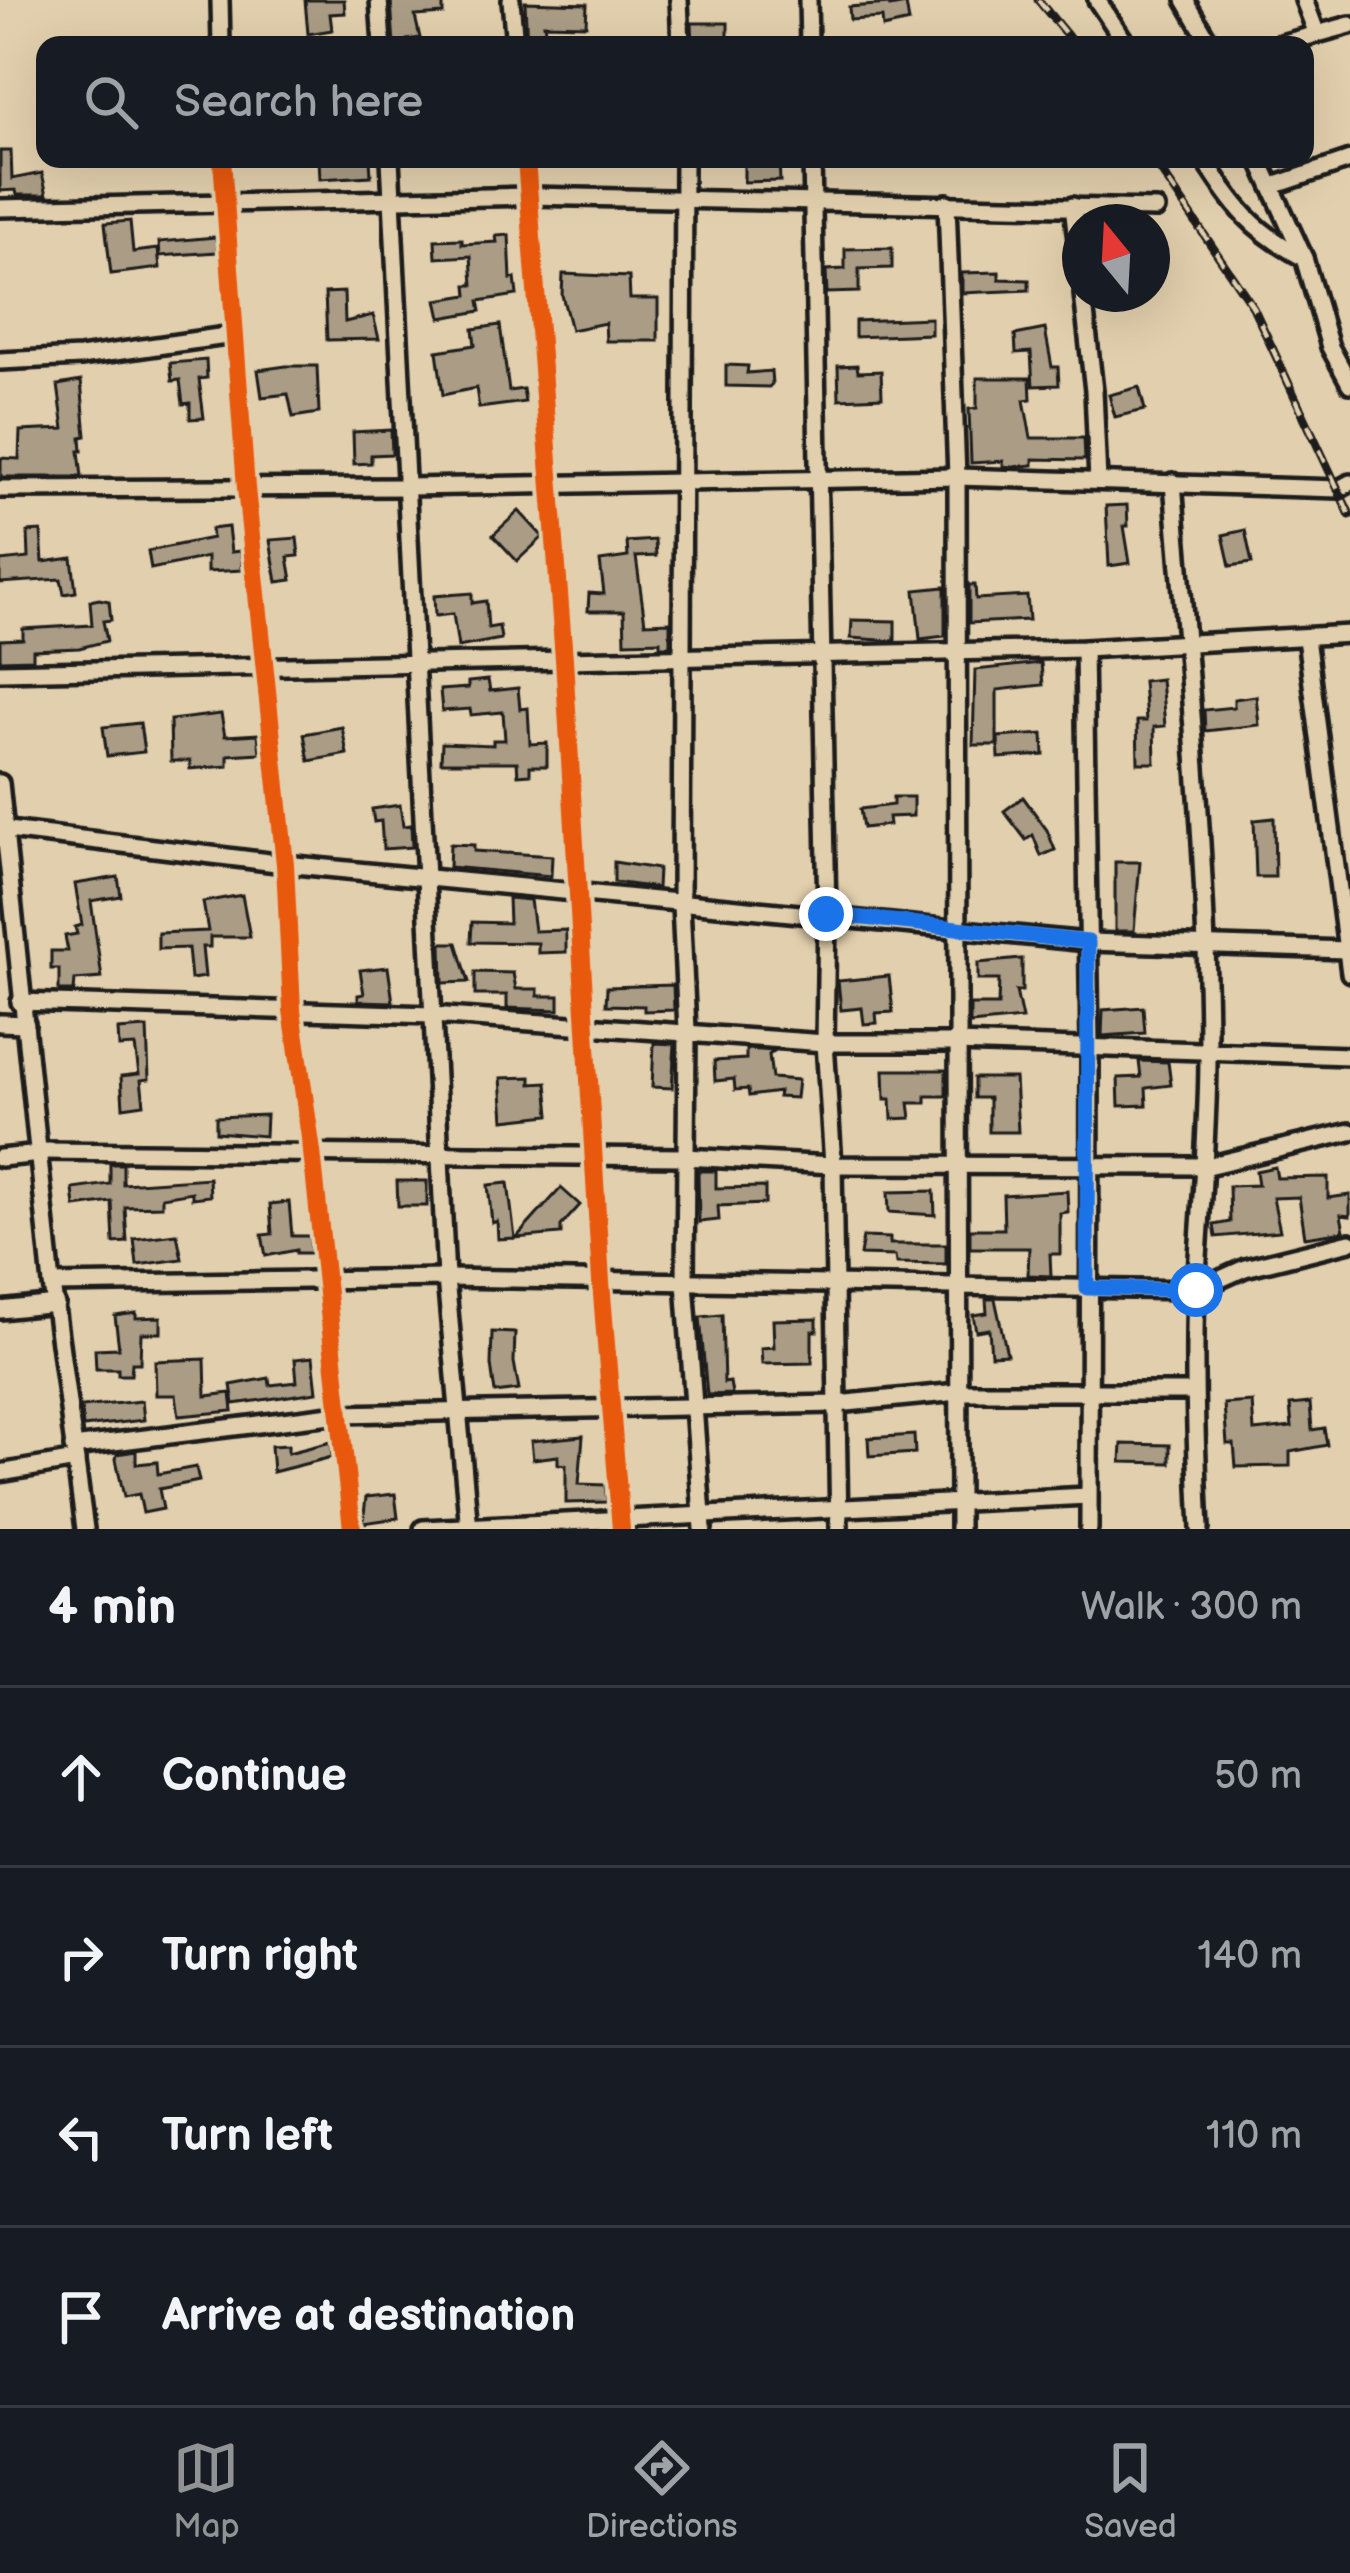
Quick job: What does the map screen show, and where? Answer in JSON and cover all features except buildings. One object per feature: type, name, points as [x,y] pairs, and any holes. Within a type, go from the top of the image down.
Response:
[{"type":"street","points":[[220,0],[221,36]]},
{"type":"street","points":[[379,0],[381,36]]},
{"type":"street","points":[[511,0],[514,36]]},
{"type":"street","points":[[679,0],[681,36]]},
{"type":"street","points":[[808,0],[809,36]]},
{"type":"street","points":[[1097,0],[1121,36]]},
{"type":"street","points":[[1185,0],[1206,36]]},
{"type":"street","points":[[1304,0],[1317,34]]},
{"type":"street","points":[[1310,36],[1350,25]]},
{"type":"street","points":[[1273,186],[1350,160]]},
{"type":"street","points":[[222,168],[246,488],[285,864],[292,1010],[352,1529]]},
{"type":"street","points":[[391,168],[446,1278],[469,1528]]},
{"type":"street","points":[[527,168],[565,659],[585,1024],[621,1524]]},
{"type":"street","points":[[684,168],[686,1282],[703,1522]]},
{"type":"street","points":[[812,168],[823,653],[825,1043],[839,1529]]},
{"type":"street","points":[[1210,168],[1233,204],[1264,237],[1304,258]]},
{"type":"street","points":[[1264,168],[1304,258],[1330,347],[1350,384]]},
{"type":"street","points":[[0,208],[530,196],[1062,206]]},
{"type":"street","points":[[947,203],[957,477],[959,1529]]},
{"type":"street","points":[[1085,312],[1098,481]]},
{"type":"street","points":[[0,361],[80,357],[233,335]]},
{"type":"street","points":[[0,489],[957,477],[1339,490],[1350,483]]},
{"type":"street","points":[[1173,482],[1208,1051],[1207,1166],[1196,1290],[1194,1392],[1200,1529]]},
{"type":"street","points":[[0,672],[1084,649],[1350,634]]},
{"type":"street","points":[[1306,638],[1350,973]]},
{"type":"street","points":[[1084,649],[1090,1047],[1089,1529]]},
{"type":"street","points":[[0,783],[52,1284],[85,1529]]},
{"type":"street","points":[[3,829],[285,864],[1088,942],[1347,950]]},
{"type":"street","points":[[20,1001],[431,1015],[825,1043],[956,1042],[1350,1056]]},
{"type":"street","points":[[0,1023],[26,1024]]},
{"type":"street","points":[[0,1158],[40,1152],[312,1152],[685,1157],[832,1165],[1207,1166],[1350,1132]]},
{"type":"street","points":[[52,1284],[446,1278],[1196,1290],[1245,1268],[1350,1242]]},
{"type":"street","points":[[0,1310],[56,1304]]},
{"type":"street","points":[[0,1473],[74,1454],[339,1414],[837,1404],[958,1392],[1194,1392]]},
{"type":"street","points":[[423,1529],[703,1522],[838,1508],[1088,1496]]},
{"type":"railway","points":[[1038,0],[1068,36]]},
{"type":"railway","points":[[1159,168],[1253,307],[1350,515]]},
{"type":"cycle path","points":[[223,168],[246,488],[285,864],[292,1010],[352,1529]]},
{"type":"cycle path","points":[[527,168],[621,1529]]},
{"type":"route","points":[[826,914],[1088,942],[1087,1288],[1196,1290]]}]
